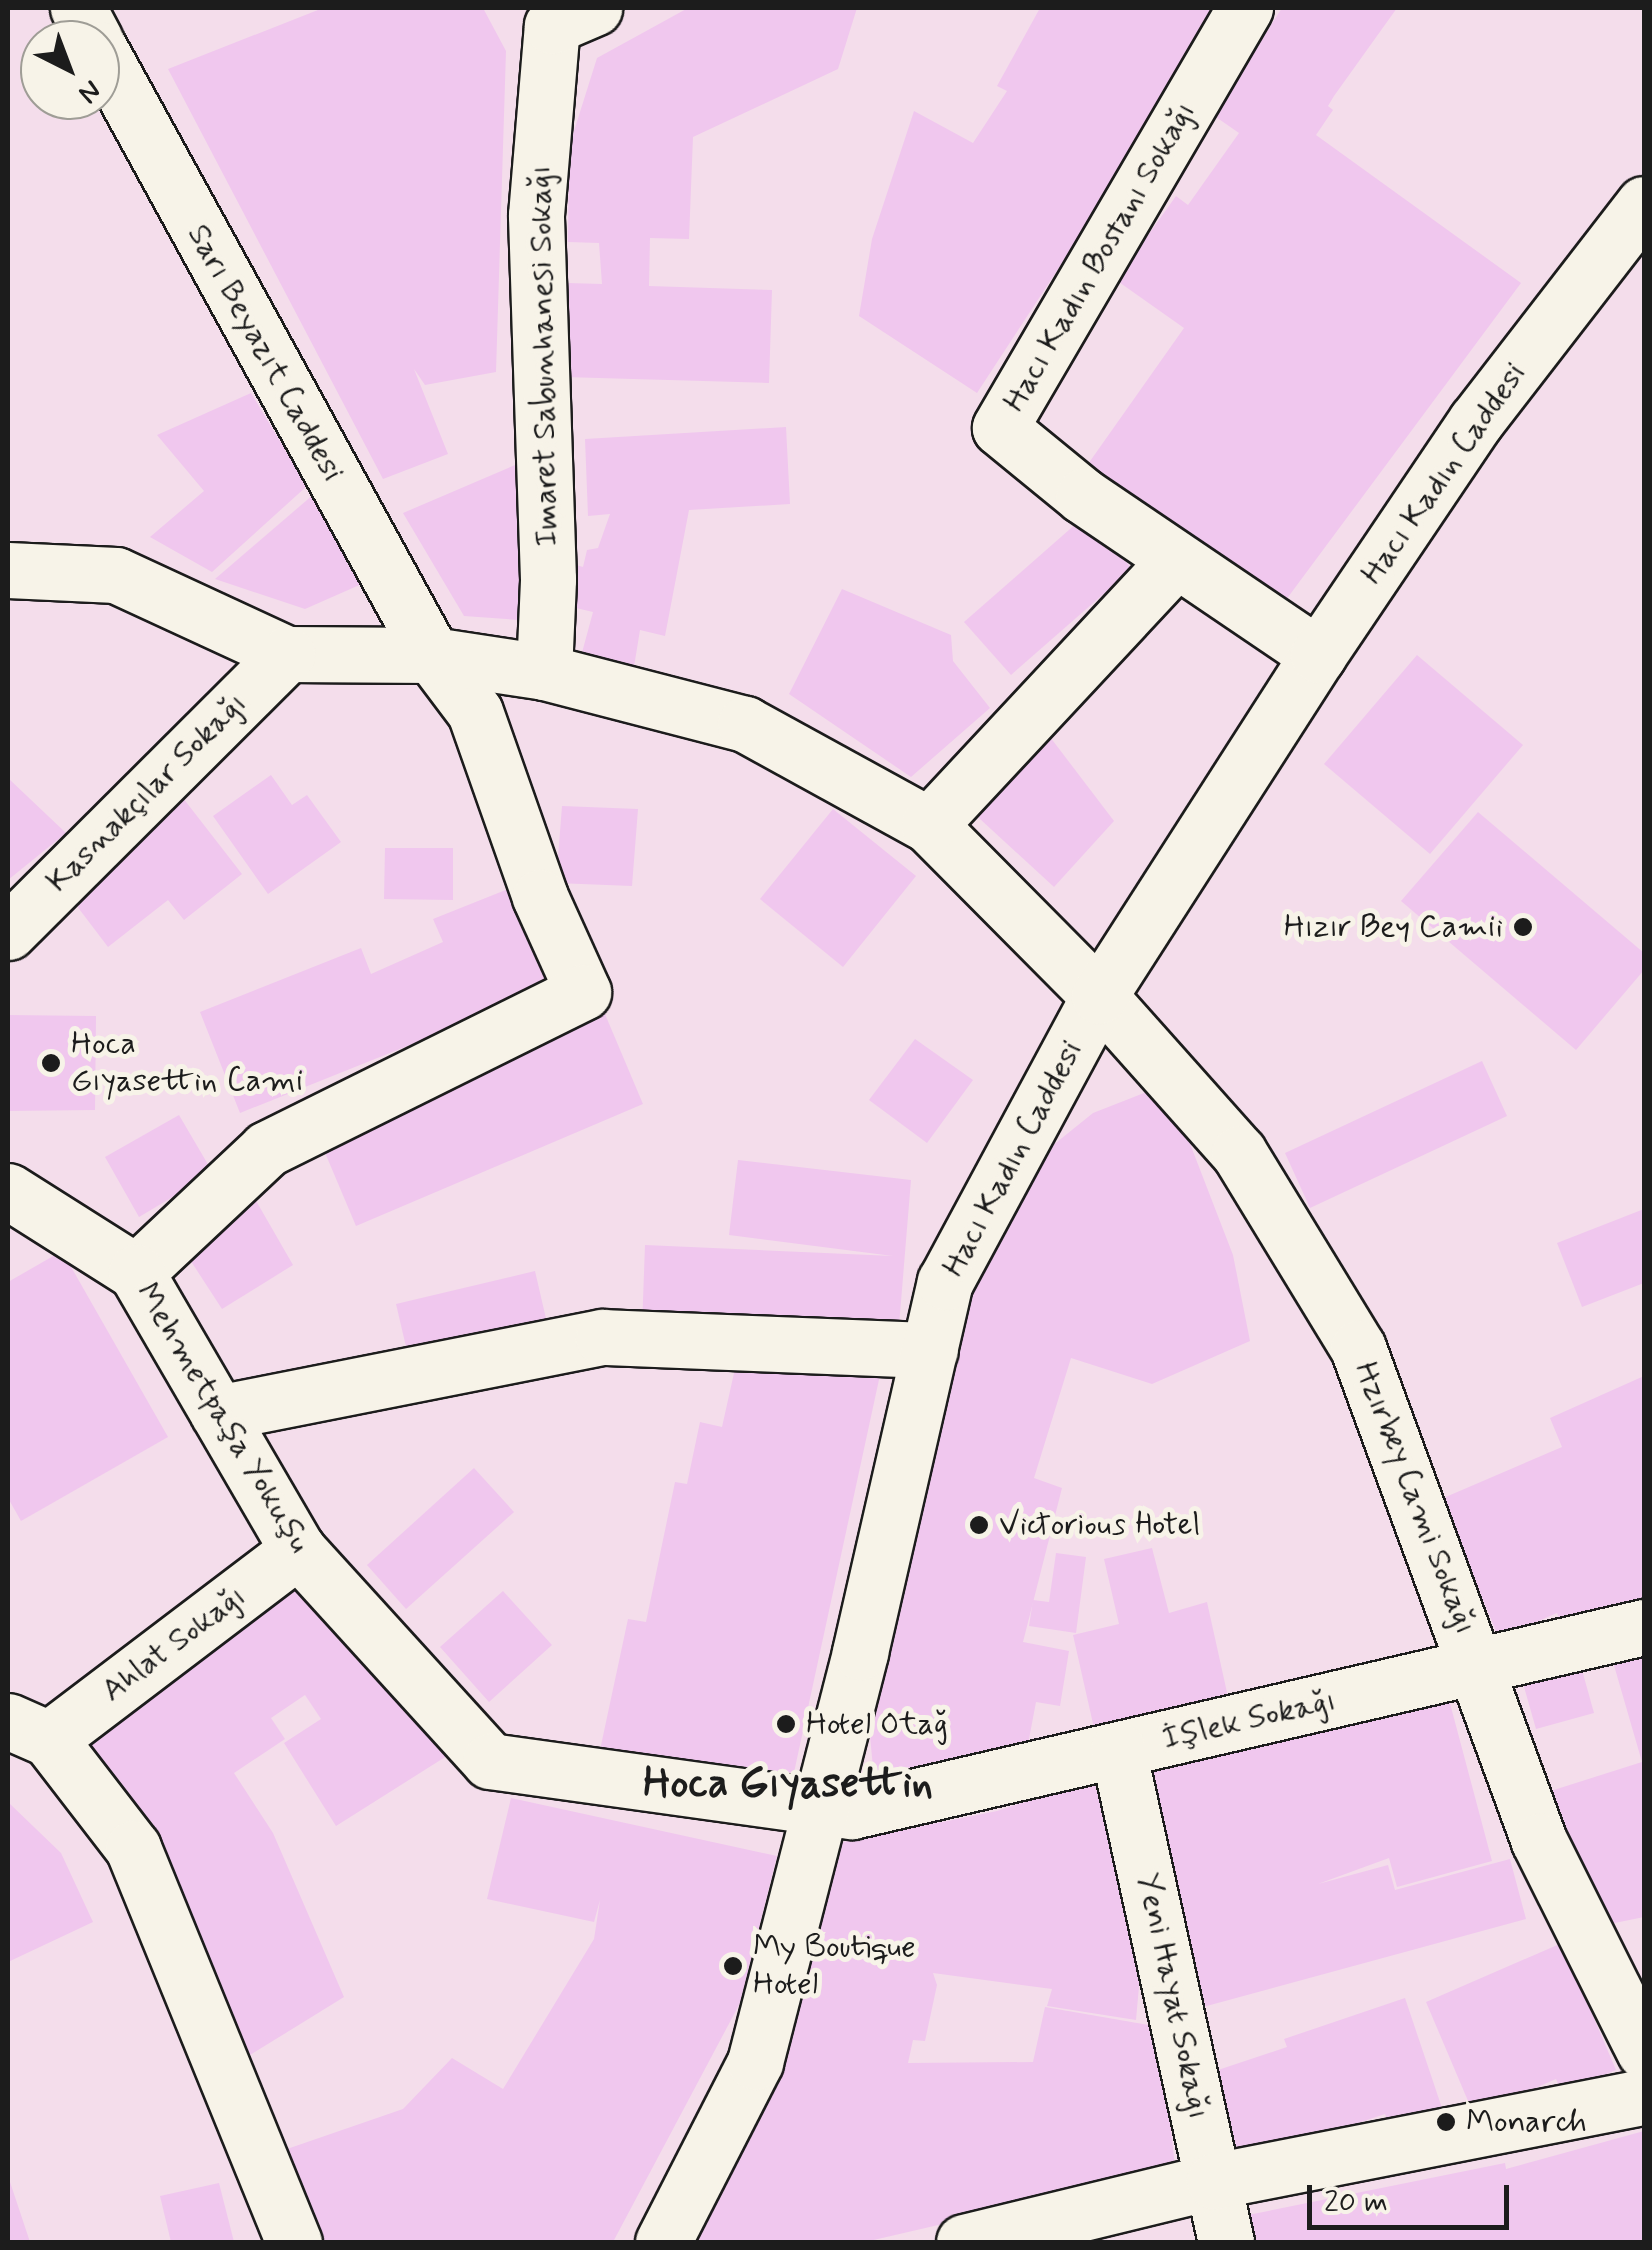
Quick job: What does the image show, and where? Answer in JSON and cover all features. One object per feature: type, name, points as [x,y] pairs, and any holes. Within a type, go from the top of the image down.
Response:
[{"type":"street","name":"Imaret Sabunhanesi Sokağı","points":[[544,672],[548,580],[536,215],[552,26],[594,8]]},
{"type":"street","name":"Hacı Kadın Bostanı Sokağı","points":[[1245,8],[1000,428],[1176,561],[1318,655]]},
{"type":"street","name":"Sarı Beyazıt Caddesi","points":[[120,86],[432,655],[475,712],[540,897],[583,992],[266,1150],[136,1272]]},
{"type":"street","name":"Hacı Kadın Caddesi","points":[[662,2242],[755,2062],[834,1809],[860,1652],[945,1282],[1099,996],[1318,655],[1476,421],[1644,204]]},
{"type":"street","points":[[929,826],[1176,561]]},
{"type":"street","points":[[8,570],[116,575],[286,654]]},
{"type":"street","name":"Hzırbey Cami Sokağı","points":[[286,654],[432,655],[544,672],[745,724],[929,826],[1099,996],[1239,1153],[1358,1348],[1480,1667],[1539,1841],[1644,2051]]},
{"type":"street","name":"Kasnakçılar Sokağı","points":[[8,932],[286,654]]},
{"type":"street","name":"Mehmetpaşa Yokuşu","points":[[8,1191],[136,1272],[298,1550],[490,1761],[834,1809]]},
{"type":"street","points":[[218,1413],[603,1337],[930,1350]]},
{"type":"street","name":"Ahlat Sokağı","points":[[28,1730],[298,1550]]},
{"type":"street","name":"İşlek Sokağı","points":[[834,1809],[1118,1750],[1644,1627]]},
{"type":"street","points":[[28,1730],[133,1848],[294,2242]]},
{"type":"street","name":"Yeni Hayat Sokağı","points":[[1118,1750],[1226,2242]]},
{"type":"street","points":[[964,2242],[1214,2181],[1644,2097]]},
{"type":"shaded area","points":[[8,8],[1644,8],[1644,2242],[8,2242]]},
{"type":"building","points":[[323,8],[483,8],[506,51],[496,372],[425,385],[414,369],[448,454],[383,479],[168,69]]},
{"type":"building","points":[[688,8],[857,8],[838,69],[693,137],[689,239],[650,238],[649,286],[772,290],[769,383],[564,377],[567,283],[602,284],[599,243],[568,242],[569,147],[597,58]]},
{"type":"building","points":[[1040,8],[1214,8],[1130,159],[977,393],[859,316],[872,239],[914,111],[973,143],[1007,91],[997,86]]},
{"type":"building","points":[[1282,8],[1397,8],[1334,96],[1328,106],[1333,110],[1316,135],[1521,283],[1277,612],[1081,474],[1184,328],[1116,280],[1176,196],[1188,205],[1239,133],[1213,115]]},
{"type":"building","points":[[251,393],[307,486],[212,572],[150,537],[204,491],[157,435]]},
{"type":"building","points":[[786,427],[790,504],[689,510],[665,636],[640,630],[633,673],[580,660],[593,612],[559,604],[569,563],[583,567],[587,550],[598,548],[610,514],[588,516],[585,439]]},
{"type":"building","points":[[527,460],[533,621],[464,616],[403,513]]},
{"type":"building","points":[[314,494],[364,583],[305,609],[215,579]]},
{"type":"building","points":[[1086,515],[1132,569],[1011,675],[964,622]]},
{"type":"building","points":[[842,589],[951,635],[953,661],[990,708],[911,777],[789,694]]},
{"type":"building","points":[[1417,655],[1523,745],[1430,854],[1324,764]]},
{"type":"building","points":[[1047,733],[1114,821],[1054,887],[967,807]]},
{"type":"building","points":[[271,775],[292,805],[307,795],[341,842],[268,894],[213,816]]},
{"type":"building","points":[[8,778],[66,833],[8,880]]},
{"type":"building","points":[[176,789],[242,874],[184,920],[168,900],[108,947],[70,897]]},
{"type":"building","points":[[562,806],[638,809],[632,886],[556,883]]},
{"type":"building","points":[[833,809],[916,876],[843,967],[760,899]]},
{"type":"building","name":"Hızır Bey Camii","points":[[1478,812],[1644,953],[1644,970],[1576,1050],[1401,901]]},
{"type":"building","points":[[385,848],[453,848],[453,900],[384,899]]},
{"type":"building","points":[[528,881],[567,982],[240,1113],[200,1012],[361,948],[371,974],[443,942],[433,919]]},
{"type":"building","points":[[602,1007],[643,1104],[356,1226],[315,1129]]},
{"type":"building","name":"Hoca Gıyasettin Cami","points":[[8,1015],[96,1016],[95,1110],[8,1111]]},
{"type":"building","points":[[915,1039],[973,1080],[927,1143],[869,1100]]},
{"type":"building","points":[[1482,1061],[1507,1116],[1310,1208],[1285,1153]]},
{"type":"building","points":[[1167,1084],[1233,1255],[1250,1341],[1152,1384],[1071,1358],[1034,1478],[1062,1488],[1023,1642],[1069,1651],[1060,1706],[1036,1702],[1026,1755],[875,1789],[869,1725],[975,1272],[1026,1167],[1093,1113]]},
{"type":"building","points":[[179,1115],[213,1173],[139,1217],[105,1157]]},
{"type":"building","points":[[738,1160],[911,1180],[898,1338],[642,1328],[645,1245],[893,1256],[729,1235]]},
{"type":"building","points":[[255,1199],[293,1265],[222,1309],[183,1249]]},
{"type":"building","points":[[1644,1209],[1644,1283],[1582,1307],[1557,1243]]},
{"type":"building","points":[[62,1251],[168,1437],[21,1521],[8,1498],[8,1282]]},
{"type":"building","points":[[535,1271],[550,1336],[411,1368],[396,1304]]},
{"type":"building","points":[[740,1346],[880,1375],[790,1791],[600,1750],[628,1619],[646,1622],[675,1482],[687,1484],[700,1422],[722,1427]]},
{"type":"building","points":[[1644,1376],[1644,1597],[1565,1632],[1557,1613],[1499,1638],[1441,1499],[1562,1447],[1550,1418]]},
{"type":"building","points":[[474,1468],[514,1512],[406,1609],[367,1565]]},
{"type":"building","points":[[1152,1548],[1169,1613],[1207,1602],[1230,1706],[1096,1737],[1073,1635],[1119,1624],[1104,1559]]},
{"type":"building","points":[[1056,1553],[1086,1557],[1076,1633],[1029,1626],[1033,1600],[1049,1602]]},
{"type":"building","points":[[303,1582],[450,1754],[336,1826],[284,1743],[321,1719],[305,1695],[271,1718],[285,1739],[234,1773],[273,1833],[344,1997],[242,2060],[74,1735]]},
{"type":"building","points":[[503,1591],[552,1645],[489,1702],[440,1647]]},
{"type":"building","points":[[1644,1645],[1644,1917],[1595,1927],[1538,1795],[1642,1762],[1611,1655]]},
{"type":"building","points":[[1577,1652],[1594,1713],[1536,1729],[1519,1669]]},
{"type":"building","points":[[1447,1692],[1492,1861],[1397,1887],[1389,1858],[1318,1884],[1388,1865],[1395,1890],[1510,1859],[1526,1919],[1203,2007],[1141,1775]]},
{"type":"building","points":[[1094,1780],[1141,1964],[1136,2020],[1047,2006],[1052,1989],[933,1973],[937,1985],[925,2041],[913,2040],[908,2063],[1033,2062],[1045,2007],[1160,2027],[1175,2167],[1108,2177],[1042,2201],[865,2242],[695,2242],[819,1847],[997,1811]]},
{"type":"building","points":[[511,1798],[777,1856],[740,2003],[613,2242],[319,2242],[287,2149],[403,2109],[452,2058],[503,2089],[594,1939],[600,1900],[594,1922],[487,1899]]},
{"type":"building","points":[[8,1802],[61,1853],[93,1922],[8,1962]]},
{"type":"building","points":[[1562,1943],[1616,2070],[1562,2093],[1556,2079],[1474,2115],[1426,2002]]},
{"type":"building","points":[[1405,1998],[1444,2114],[1392,2133],[1385,2114],[1233,2165],[1203,2075],[1287,2047],[1284,2039]]},
{"type":"building","points":[[1644,2131],[1644,2242],[1248,2242],[1243,2216],[1505,2163],[1506,2169]]},
{"type":"building","points":[[8,2176],[30,2242],[8,2242]]},
{"type":"building","points":[[219,2183],[234,2242],[171,2242],[160,2196]]},
{"type":"place","name":"Hızır Bey Camii","points":[[1523,927]]},
{"type":"place","name":"Hoca Gıyasettin Cami","points":[[51,1063]]},
{"type":"place","name":"Victorious Hotel","points":[[979,1525]]},
{"type":"place","name":"Hotel Otağ","points":[[786,1724]]},
{"type":"place","name":"My Boutique Hotel","points":[[733,1966]]},
{"type":"place","name":"Monarch","points":[[1446,2122]]},
{"type":"district","name":"Hoca Gıyasettin","points":[[788,1785]]}]
